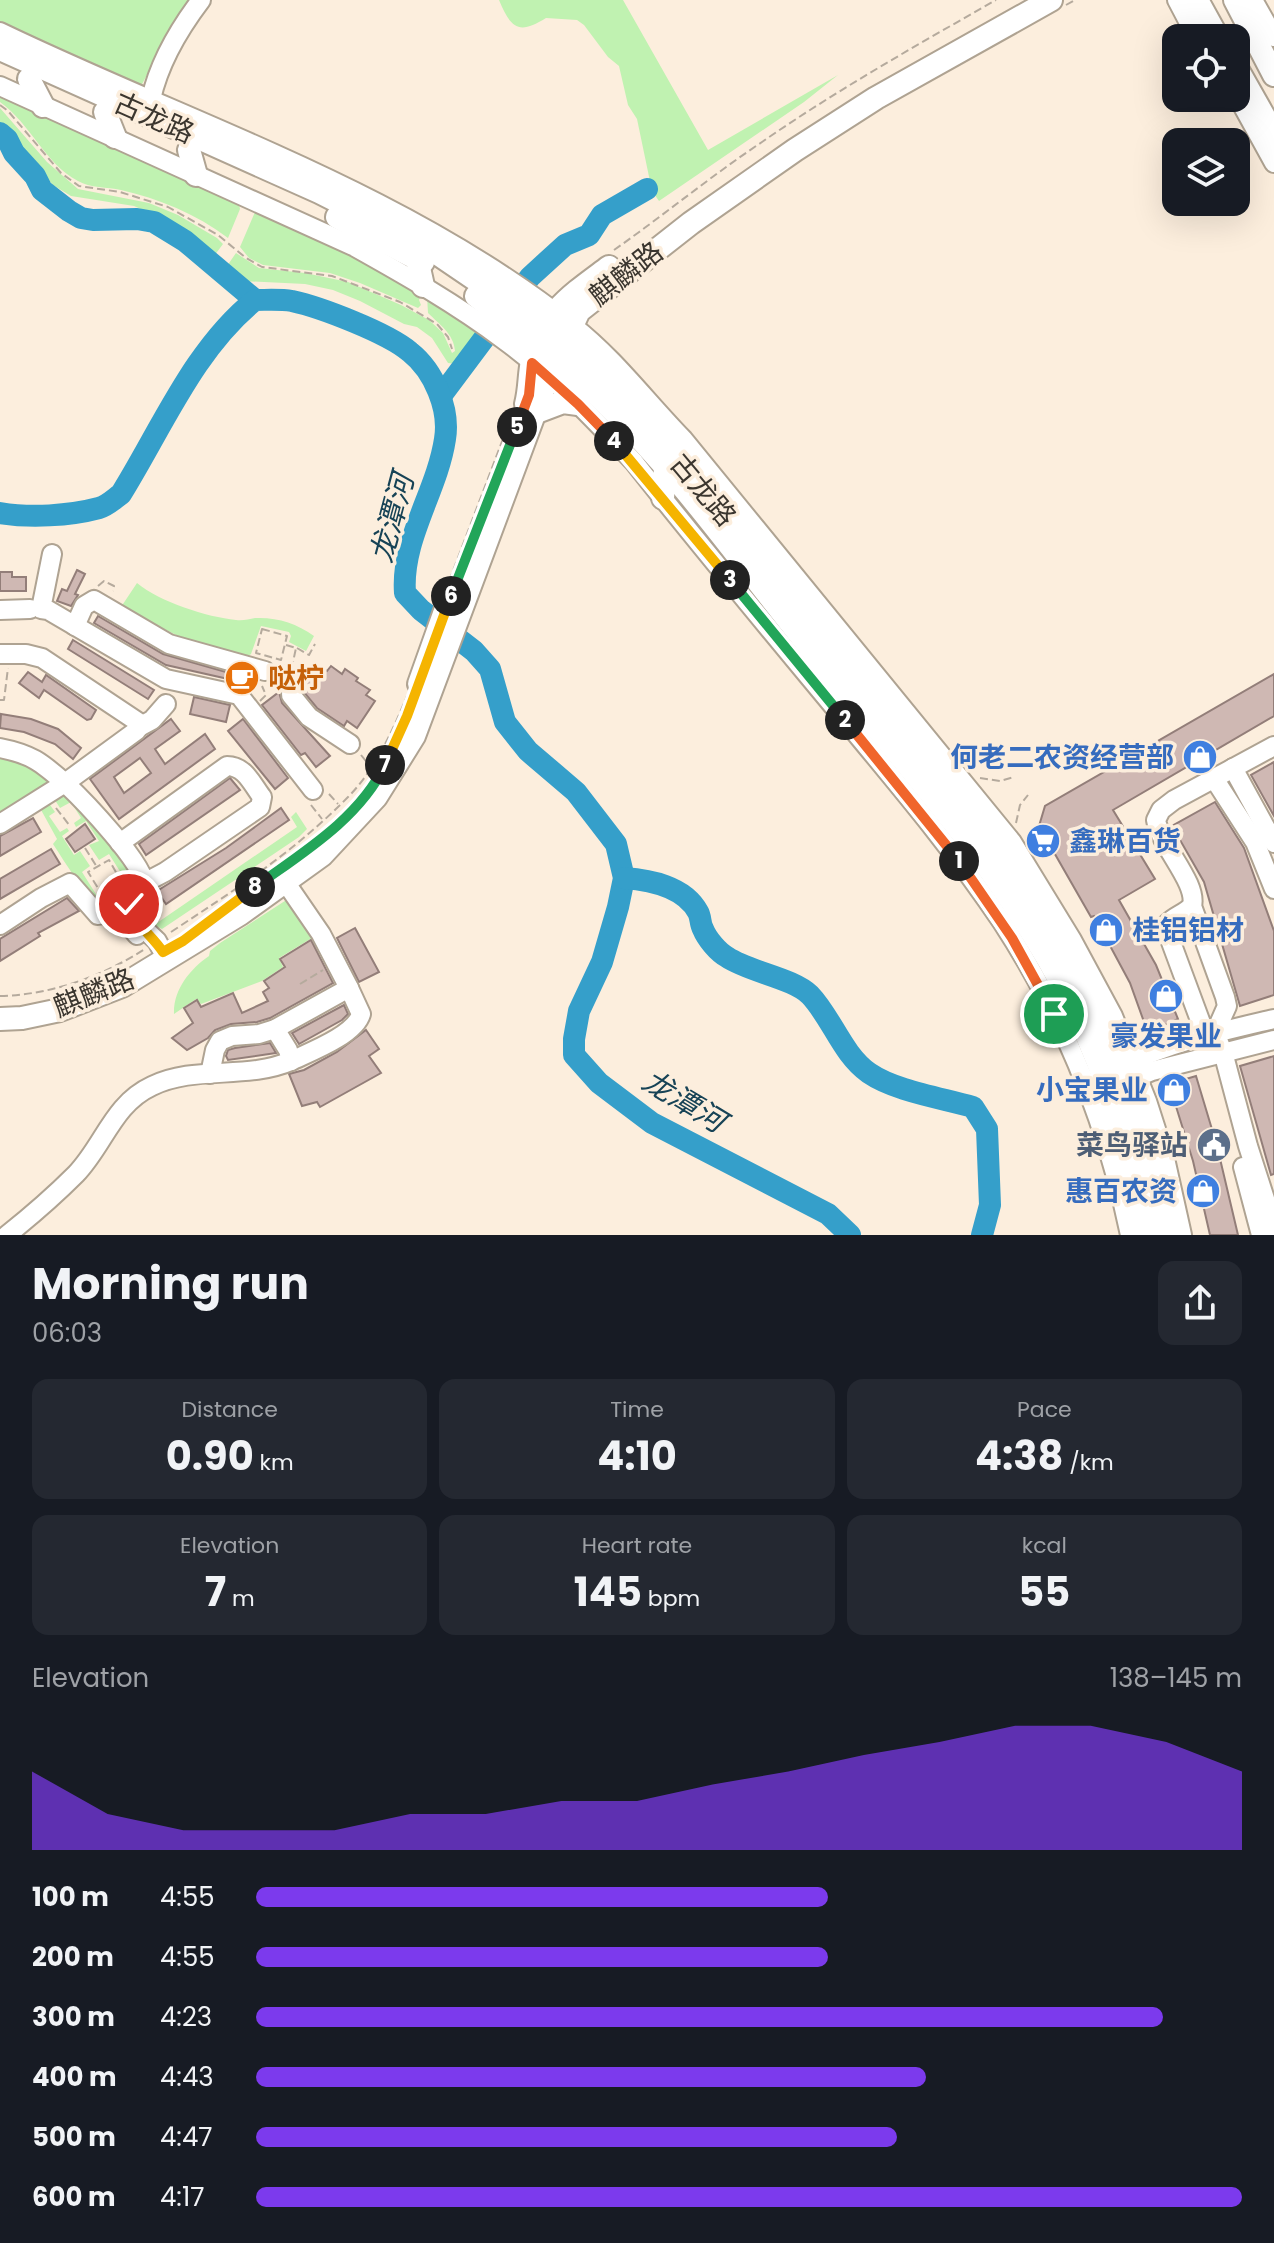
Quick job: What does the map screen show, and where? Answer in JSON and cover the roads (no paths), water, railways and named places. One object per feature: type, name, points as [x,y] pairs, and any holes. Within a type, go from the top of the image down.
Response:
[{"type":"main road","name":"麒麟路","points":[[0,1019],[60,1010],[122,986],[286,883],[310,866],[346,831],[383,788],[414,736],[456,589],[524,410],[532,381],[550,343],[585,285],[719,185],[794,134],[914,59],[1023,0]]},
{"type":"main road","points":[[1197,0],[1210,24]]},
{"type":"main road","points":[[1235,0],[1274,75]]},
{"type":"main road","name":"麒麟路","points":[[456,589],[550,343],[586,304],[795,150],[876,98],[1056,4]]},
{"type":"main road","name":"古龙路","points":[[0,49],[49,63],[319,192],[396,221],[449,252],[506,310]]},
{"type":"main road","name":"古龙路","points":[[0,65],[189,150],[345,232],[417,259],[506,310],[550,343],[609,406],[681,462],[802,597],[987,837],[1064,951],[1118,1077],[1157,1196],[1165,1235]]},
{"type":"main road","points":[[29,79],[43,106]]},
{"type":"main road","points":[[1250,92],[1274,134]]},
{"type":"main road","points":[[105,112],[115,137]]},
{"type":"main road","points":[[189,150],[196,175]]},
{"type":"main road","points":[[417,259],[423,286]]},
{"type":"main road","points":[[525,409],[563,402],[578,404]]},
{"type":"main road","name":"古龙路","points":[[681,462],[724,539],[885,739],[949,834],[1019,914],[1048,959],[1073,1006],[1118,1077],[1108,1119],[1149,1235]]},
{"type":"main road","points":[[663,498],[681,462]]},
{"type":"main road","points":[[719,566],[724,539]]},
{"type":"main road","points":[[774,632],[776,605]]},
{"type":"main road","name":"麒麟路","points":[[0,1006],[51,1000],[88,988],[156,949],[183,941],[303,853],[352,812],[381,773],[435,661]]},
{"type":"main road","points":[[882,764],[885,739]]},
{"type":"main road","points":[[1065,1036],[1073,1006]]},
{"type":"main road","points":[[1157,1196],[1167,1171]]},
{"type":"street","points":[[151,99],[178,35],[201,0]]},
{"type":"street","points":[[1177,0],[1190,24]]},
{"type":"street","points":[[1253,0],[1274,37]]},
{"type":"street","points":[[0,32],[49,63],[151,99],[232,134],[396,221]]},
{"type":"street","points":[[0,86],[196,175],[345,232],[423,286],[506,310],[550,343],[628,378],[681,462]]},
{"type":"street","points":[[1246,112],[1274,163]]},
{"type":"street","points":[[550,343],[578,404],[663,498],[882,764],[949,834],[1012,938],[1065,1036],[1118,1077],[1167,1171],[1182,1235]]},
{"type":"street","points":[[52,554],[41,609],[48,610],[166,679],[239,695],[313,790]]},
{"type":"street","points":[[75,626],[84,606],[94,600],[169,644],[274,669],[292,682],[291,695],[309,717],[350,744]]},
{"type":"street","points":[[0,610],[30,609]]},
{"type":"street","points":[[5,654],[42,658],[131,717],[139,727]]},
{"type":"street","points":[[0,824],[65,783],[152,720],[166,704]]},
{"type":"street","points":[[1210,1034],[1227,1006],[1192,906],[1194,899],[1190,887],[1158,833],[1156,820],[1161,810],[1174,800],[1274,746]]},
{"type":"street","points":[[0,748],[40,760],[120,843],[146,882],[129,904],[112,913],[98,915],[70,883],[0,925]]},
{"type":"street","points":[[120,843],[227,766],[244,772],[262,797],[260,807],[146,882]]},
{"type":"street","points":[[1233,768],[1274,843]]},
{"type":"street","points":[[1215,780],[1255,842],[1274,889]]},
{"type":"street","points":[[7,1235],[78,1172],[114,1118],[139,1094],[171,1079],[252,1072],[291,1061],[359,1023],[361,1014],[337,964],[286,883]]},
{"type":"street","points":[[129,904],[137,922],[156,949]]},
{"type":"street","points":[[1192,906],[1167,924],[1168,934],[1218,1054],[1274,1227]]},
{"type":"street","points":[[112,913],[156,949]]},
{"type":"street","points":[[210,1074],[220,1041],[275,1029],[349,988]]},
{"type":"street","points":[[1118,1077],[1210,1034],[1274,1019]]},
{"type":"street","points":[[275,1029],[291,1061]]},
{"type":"street","points":[[1118,1077],[1274,1040]]},
{"type":"street","points":[[1218,1054],[1261,1235]]},
{"type":"street","points":[[1108,1119],[1130,1235]]},
{"type":"waterway","points":[[0,133],[35,176],[42,190],[69,211],[93,220],[137,219],[154,222],[185,241],[255,300]]},
{"type":"waterway","points":[[441,396],[530,277],[565,245],[589,235],[602,215],[647,189]]},
{"type":"waterway","name":"龙潭河","points":[[0,513],[37,516],[75,513],[102,507],[121,494],[197,366],[233,320],[255,300],[292,301],[319,309],[370,329],[410,352],[433,380],[442,403],[446,427],[441,459],[408,554],[405,593],[421,610],[474,651],[490,669],[505,722],[528,751],[576,792],[616,844],[624,878],[602,962],[579,1011],[574,1055],[599,1083],[652,1123],[828,1214],[850,1235]]},
{"type":"waterway","points":[[624,878],[645,880],[675,890],[692,903],[707,937],[724,955],[793,984],[810,995],[851,1056],[869,1073],[905,1089],[973,1107],[987,1129],[990,1205],[982,1235]]},
{"type":"place","name":"哒柠","points":[[242,678]]},
{"type":"place","name":"何老二农资经营部","points":[[1200,757]]},
{"type":"place","name":"鑫琳百货","points":[[1043,841]]},
{"type":"place","name":"桂铝铝材","points":[[1106,930]]},
{"type":"place","name":"豪发果业","points":[[1166,996]]},
{"type":"place","name":"小宝果业","points":[[1174,1090]]},
{"type":"place","name":"菜鸟驿站","points":[[1214,1145]]},
{"type":"place","name":"惠百农资","points":[[1203,1191]]}]
